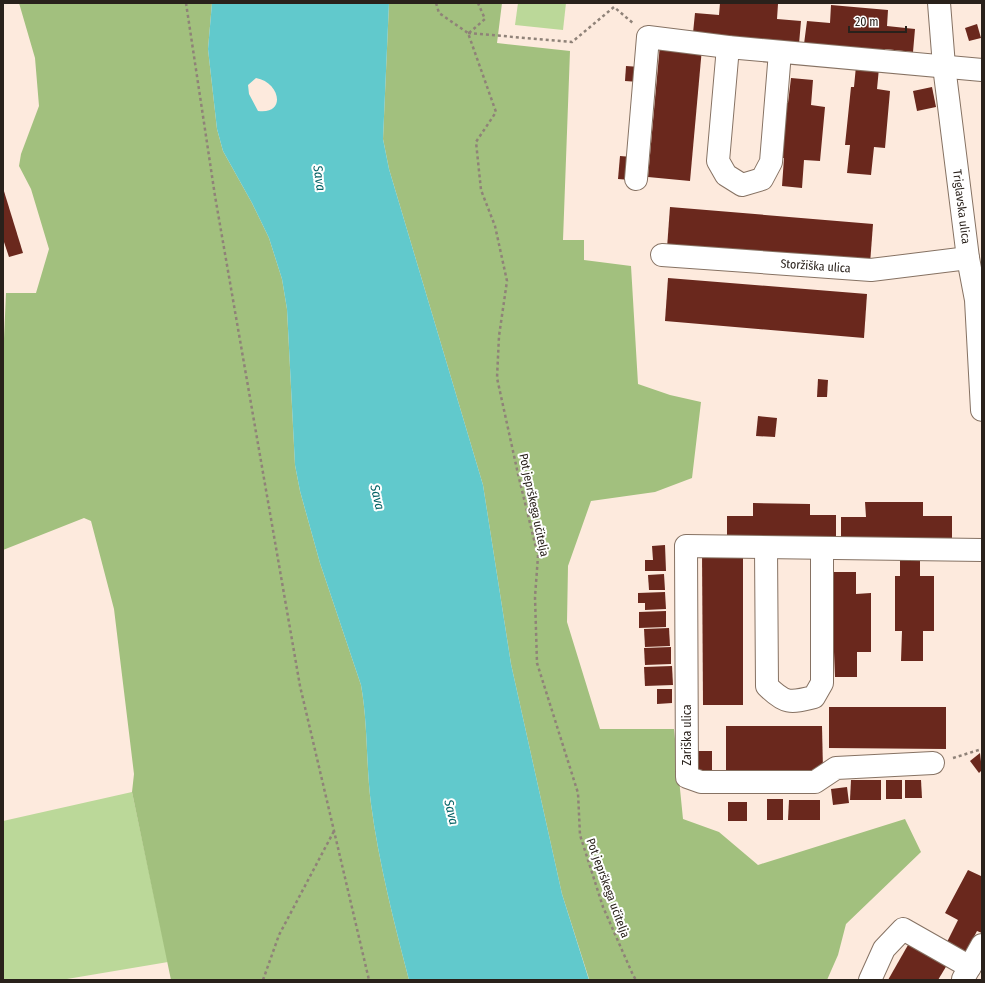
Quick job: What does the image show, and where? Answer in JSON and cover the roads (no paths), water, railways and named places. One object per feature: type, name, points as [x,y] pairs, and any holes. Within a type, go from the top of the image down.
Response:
[{"type":"street","name":"Triglavska ulica","points":[[940,3],[944,66],[968,258],[979,300],[982,410]]},
{"type":"street","points":[[636,179],[648,37],[728,47],[982,70]]},
{"type":"street","points":[[728,47],[718,162],[726,175],[742,185],[762,179],[771,162],[780,52]]},
{"type":"street","name":"Storžiška ulica","points":[[662,255],[871,270],[968,258]]},
{"type":"street","name":"Zariška ulica","points":[[933,763],[836,768],[816,782],[701,782],[687,777],[686,546],[982,550]]},
{"type":"street","points":[[766,548],[767,686],[779,699],[796,702],[814,697],[822,683],[822,548]]},
{"type":"street","points":[[870,980],[884,949],[903,929],[966,973],[982,945]]},
{"type":"water","name":"Sava","points":[[212,3],[389,3],[383,139],[389,169],[483,485],[511,664],[562,894],[589,980],[409,980],[387,893],[374,826],[369,789],[365,715],[361,685],[320,563],[300,491],[295,465],[287,309],[282,279],[269,238],[252,203],[223,151],[217,129],[208,49]],"holes":[[[256,78],[271,85],[277,98],[273,108],[267,111],[258,111],[249,94],[248,85]]]}]
